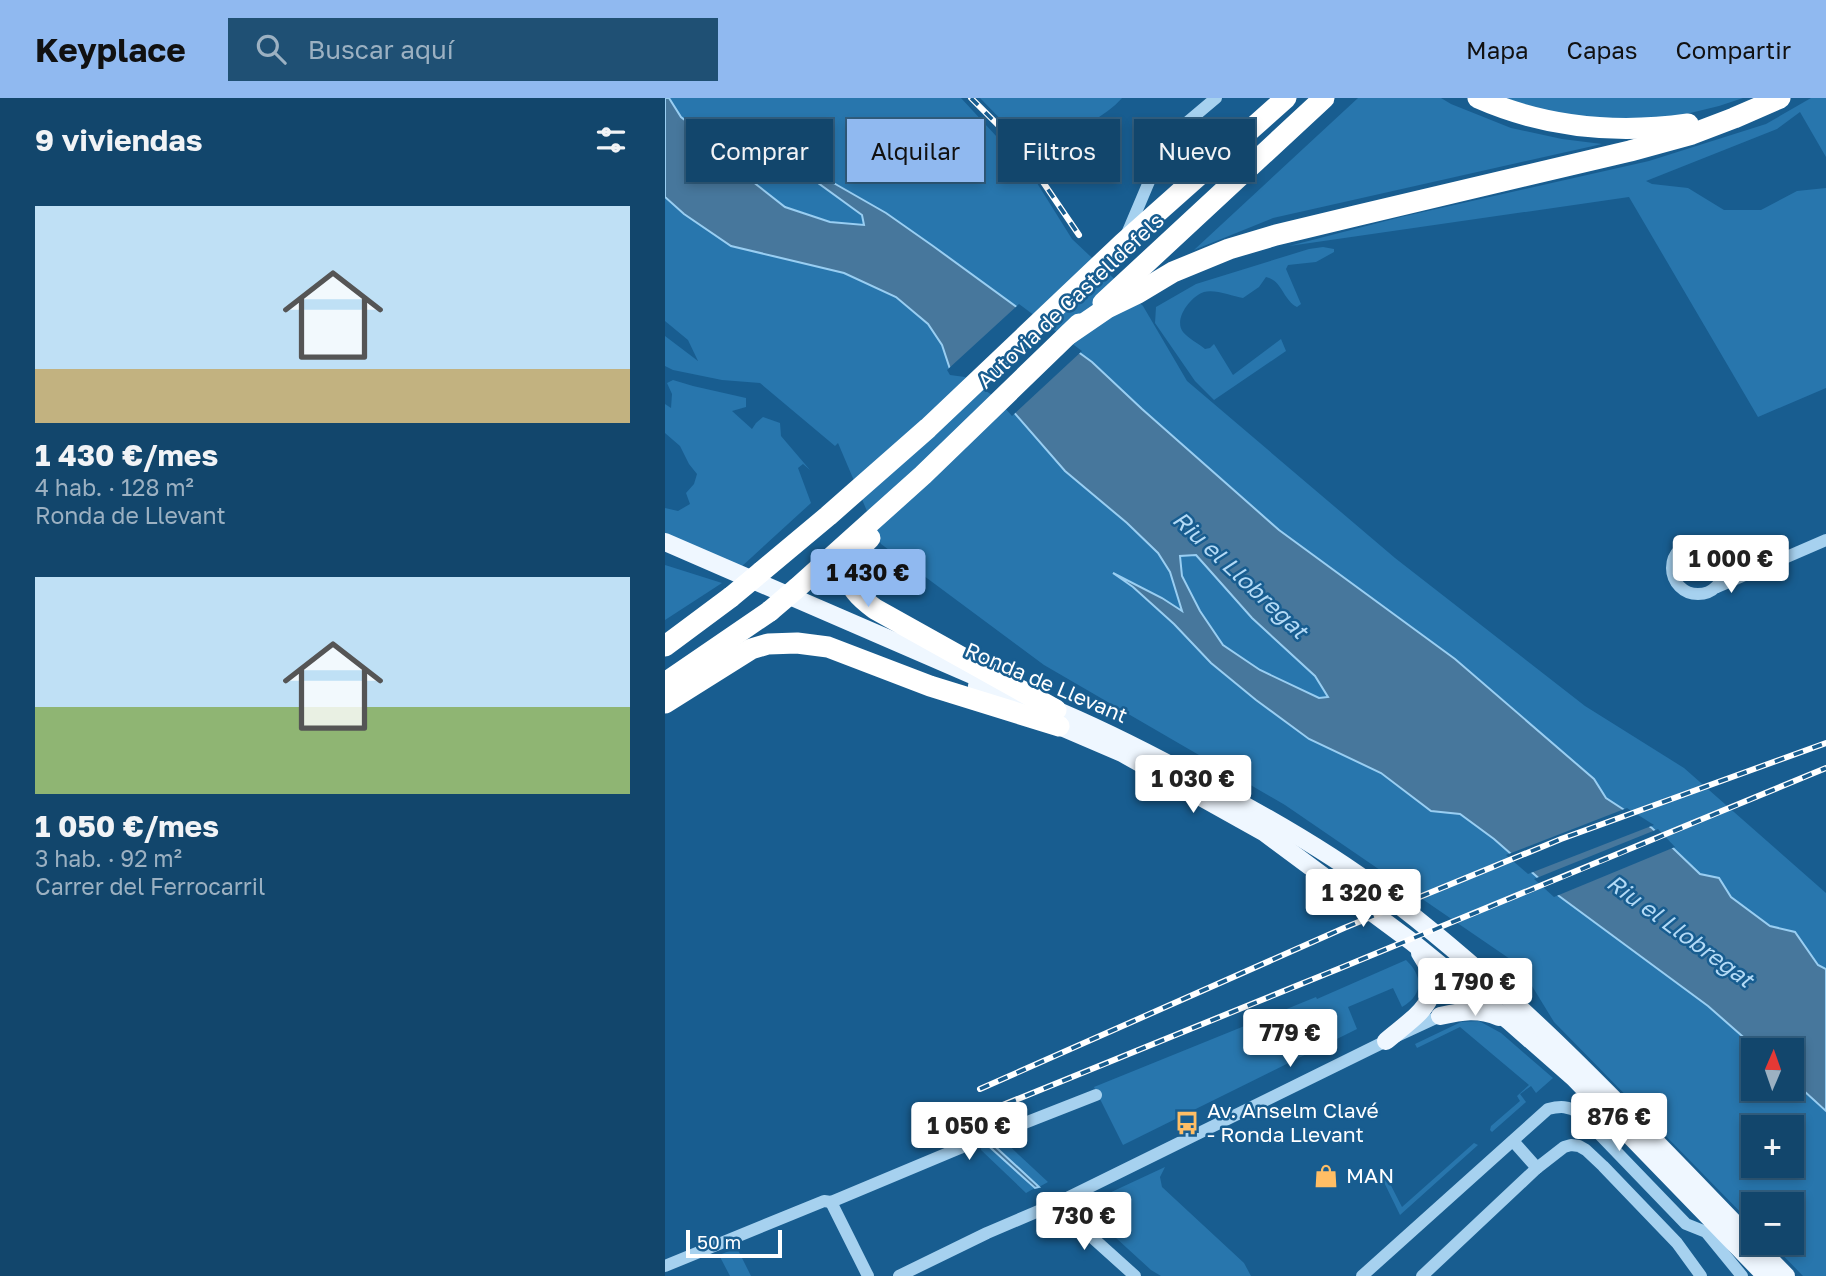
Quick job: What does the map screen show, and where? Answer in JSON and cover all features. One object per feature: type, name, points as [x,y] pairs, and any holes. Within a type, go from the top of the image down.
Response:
[{"type":"highway","name":"Autovia de Castelldefels","points":[[665,646],[731,597],[828,516],[927,428],[1123,243],[1286,98]]},
{"type":"highway","name":"Autovia de Castelldefels","points":[[855,544],[1069,334],[1324,98]]},
{"type":"highway","points":[[1478,98],[1522,115],[1561,124],[1623,130],[1689,124],[1733,114],[1779,98]]},
{"type":"highway","points":[[1069,334],[1107,308],[1184,266],[1253,242],[1474,187],[1630,152],[1692,134],[1779,98]]},
{"type":"highway","points":[[665,683],[770,611],[855,544],[1138,293]]},
{"type":"highway","points":[[855,544],[849,564],[849,580],[860,598],[874,609],[1058,718]]},
{"type":"highway","points":[[665,703],[751,649],[768,644],[797,643],[828,647],[930,686],[1058,718]]},
{"type":"main road","name":"Ronda de Llevant","points":[[665,542],[941,662],[1058,718],[1265,833],[1412,942],[1509,1020],[1574,1078],[1766,1276]]},
{"type":"main road","name":"Ronda de Llevant","points":[[665,552],[974,684],[1149,752],[1275,822],[1382,892],[1464,959],[1582,1066],[1786,1276]]},
{"type":"main road","points":[[1386,1041],[1426,1005],[1432,994],[1431,972],[1412,942]]},
{"type":"main road","points":[[1440,1016],[1461,997],[1465,985],[1464,959]]},
{"type":"main road","points":[[1440,1016],[1479,1010],[1509,1020]]},
{"type":"main road","points":[[1651,1158],[1706,1232]]},
{"type":"street","points":[[1123,243],[1160,158],[1178,130],[1216,98]]},
{"type":"street","points":[[1824,541],[1700,594],[1683,590],[1674,580],[1672,567],[1675,554],[1688,543],[1701,542],[1733,556],[1758,558],[1824,541]]},
{"type":"street","points":[[1713,589],[1724,570],[1717,550]]},
{"type":"street","points":[[899,1276],[987,1233],[1055,1204],[1440,1016]]},
{"type":"street","points":[[665,1266],[824,1201],[831,1202],[960,1148],[983,1134],[1012,1128],[1096,1095]]},
{"type":"street","points":[[1362,1276],[1549,1109],[1562,1106],[1575,1110],[1686,1224],[1706,1232],[1742,1276]]},
{"type":"street","points":[[1513,1140],[1537,1168]]},
{"type":"street","points":[[1422,1276],[1537,1168],[1564,1147],[1579,1146],[1677,1243],[1701,1276]]},
{"type":"street","points":[[831,1202],[868,1276]]},
{"type":"street","points":[[1055,1204],[1135,1276]]},
{"type":"shaded area","points":[[669,98],[961,98],[980,119],[847,119],[847,182],[984,182],[984,123],[998,138],[998,182],[1036,182],[1072,239],[1143,306],[1187,381],[1395,558],[1585,706],[1684,768],[1826,893],[1826,969],[1818,965],[1795,932],[1771,926],[1731,897],[1719,878],[1700,874],[1652,828],[1606,798],[1594,779],[1455,659],[1279,530],[1092,362],[886,213],[819,182],[833,182],[833,119],[686,121]]},
{"type":"shaded area","points":[[980,98],[1122,98],[1096,119],[1000,119]]},
{"type":"shaded area","points":[[1358,98],[1441,98],[1511,128],[1602,144],[1273,218],[1194,250]]},
{"type":"shaded area","points":[[1505,98],[1743,98],[1678,116],[1622,120],[1552,113]]},
{"type":"shaded area","points":[[1811,98],[1826,98],[1826,157],[1800,112],[1777,129],[1646,181],[1688,188],[1724,210],[1761,210],[1797,191],[1826,188],[1826,388],[1758,417],[1629,197],[1289,246],[1401,217],[1649,161],[1766,124]]},
{"type":"shaded area","points":[[753,182],[818,182],[862,215],[865,225],[830,222],[785,207]]},
{"type":"shaded area","points":[[665,197],[684,214],[731,246],[844,273],[896,297],[928,324],[942,345],[951,372],[966,373],[998,394],[1065,471],[1158,553],[1170,572],[1183,612],[1162,598],[1119,578],[1174,624],[1211,663],[1309,739],[1381,773],[1431,811],[1460,814],[1494,839],[1559,896],[1708,1006],[1744,1038],[1741,1038],[1741,1101],[1804,1101],[1804,1091],[1826,1111],[1826,1276],[1803,1276],[1783,1255],[1804,1255],[1804,1192],[1741,1192],[1741,1213],[1554,1022],[1532,986],[1532,974],[1285,805],[1044,665],[881,544],[838,443],[835,446],[760,383],[722,380],[665,366],[665,336],[698,361],[688,340],[665,321]]},
{"type":"shaded area","points":[[1323,247],[1334,249],[1334,252],[1316,262],[1288,265],[1286,269],[1301,304],[1297,307],[1276,282],[1266,277],[1259,287],[1243,298],[1208,291],[1199,294],[1185,309],[1180,321],[1183,332],[1205,349],[1214,344],[1233,375],[1281,339],[1286,351],[1214,400],[1195,381],[1155,323],[1156,307],[1196,284]]},
{"type":"shaded area","points":[[673,380],[746,398],[746,407],[732,411],[752,429],[763,417],[780,423],[781,436],[810,470],[803,464],[798,468],[811,503],[740,568],[665,537],[665,508],[678,511],[690,504],[686,493],[694,484],[697,474],[680,446],[665,433],[665,404],[671,408],[672,394],[667,383]]},
{"type":"shaded area","points":[[1196,555],[1252,618],[1315,676],[1328,697],[1319,698],[1260,670],[1223,645],[1200,611],[1182,576],[1180,556]]},
{"type":"shaded area","points":[[665,565],[722,583],[665,620]]},
{"type":"shaded area","points":[[1406,960],[1416,972],[1419,985],[1414,996],[1402,1007],[1393,988],[1348,1007],[1357,1029],[1123,1145],[1094,1087],[1316,997],[1317,999]]},
{"type":"shaded area","points":[[1479,1021],[1501,1033],[1553,1078],[1536,1093],[1531,1086],[1520,1094],[1526,1102],[1492,1132],[1491,1126],[1520,1101],[1517,1096],[1529,1085],[1460,1027],[1417,1048],[1415,1044],[1461,1022]]},
{"type":"shaded area","points":[[1000,1136],[1048,1182],[1039,1187],[986,1138]]},
{"type":"shaded area","points":[[986,1138],[984,1141],[1035,1188],[1026,1193],[981,1150],[982,1139]]},
{"type":"shaded area","points":[[1474,1143],[1478,1145],[1400,1215],[1379,1172],[1383,1170],[1402,1207]]},
{"type":"shaded area","points":[[1165,1167],[1160,1177],[1162,1187],[1244,1263],[1251,1276],[1161,1276],[1092,1216],[1089,1207],[1092,1201]]},
{"type":"shaded area","points":[[737,1248],[751,1276],[730,1276],[719,1255]]},
{"type":"water","name":"Riu el Llobregat","points":[[665,98],[669,98],[686,121],[686,182],[753,182],[785,207],[830,222],[864,225],[862,215],[817,182],[832,182],[886,213],[1092,362],[1279,530],[1455,659],[1594,779],[1606,798],[1652,828],[1700,874],[1719,878],[1731,897],[1770,926],[1795,932],[1818,965],[1826,969],[1826,1111],[1804,1091],[1804,1038],[1744,1038],[1708,1006],[1559,896],[1494,839],[1460,814],[1431,811],[1381,773],[1309,739],[1211,663],[1174,624],[1113,573],[1182,611],[1170,572],[1158,553],[1065,471],[998,394],[966,373],[951,372],[942,345],[928,324],[896,297],[844,273],[731,246],[684,214],[665,197]],"holes":[[[1196,555],[1252,618],[1315,676],[1328,697],[1319,698],[1260,670],[1223,645],[1200,611],[1182,576],[1180,556]]]},
{"type":"water","points":[[986,1138],[1039,1187],[1035,1188],[983,1141]]},
{"type":"pier","points":[[1019,304],[1082,351],[1012,416],[995,397],[965,377],[950,375],[947,370]]},
{"type":"pier","points":[[1627,808],[1654,825],[1528,874],[1506,855]]},
{"type":"pier","points":[[1658,829],[1675,847],[1554,897],[1534,879]]},
{"type":"railway","points":[[971,98],[1017,144],[1079,235]]},
{"type":"railway","points":[[980,1089],[1344,928],[1561,839],[1826,743]]},
{"type":"railway","points":[[988,1111],[1826,768]]},
{"type":"place","name":"Av. Anselm Clavé - Ronda Llevant","points":[[1187,1123]]},
{"type":"place","name":"MAN","points":[[1326,1176]]}]
